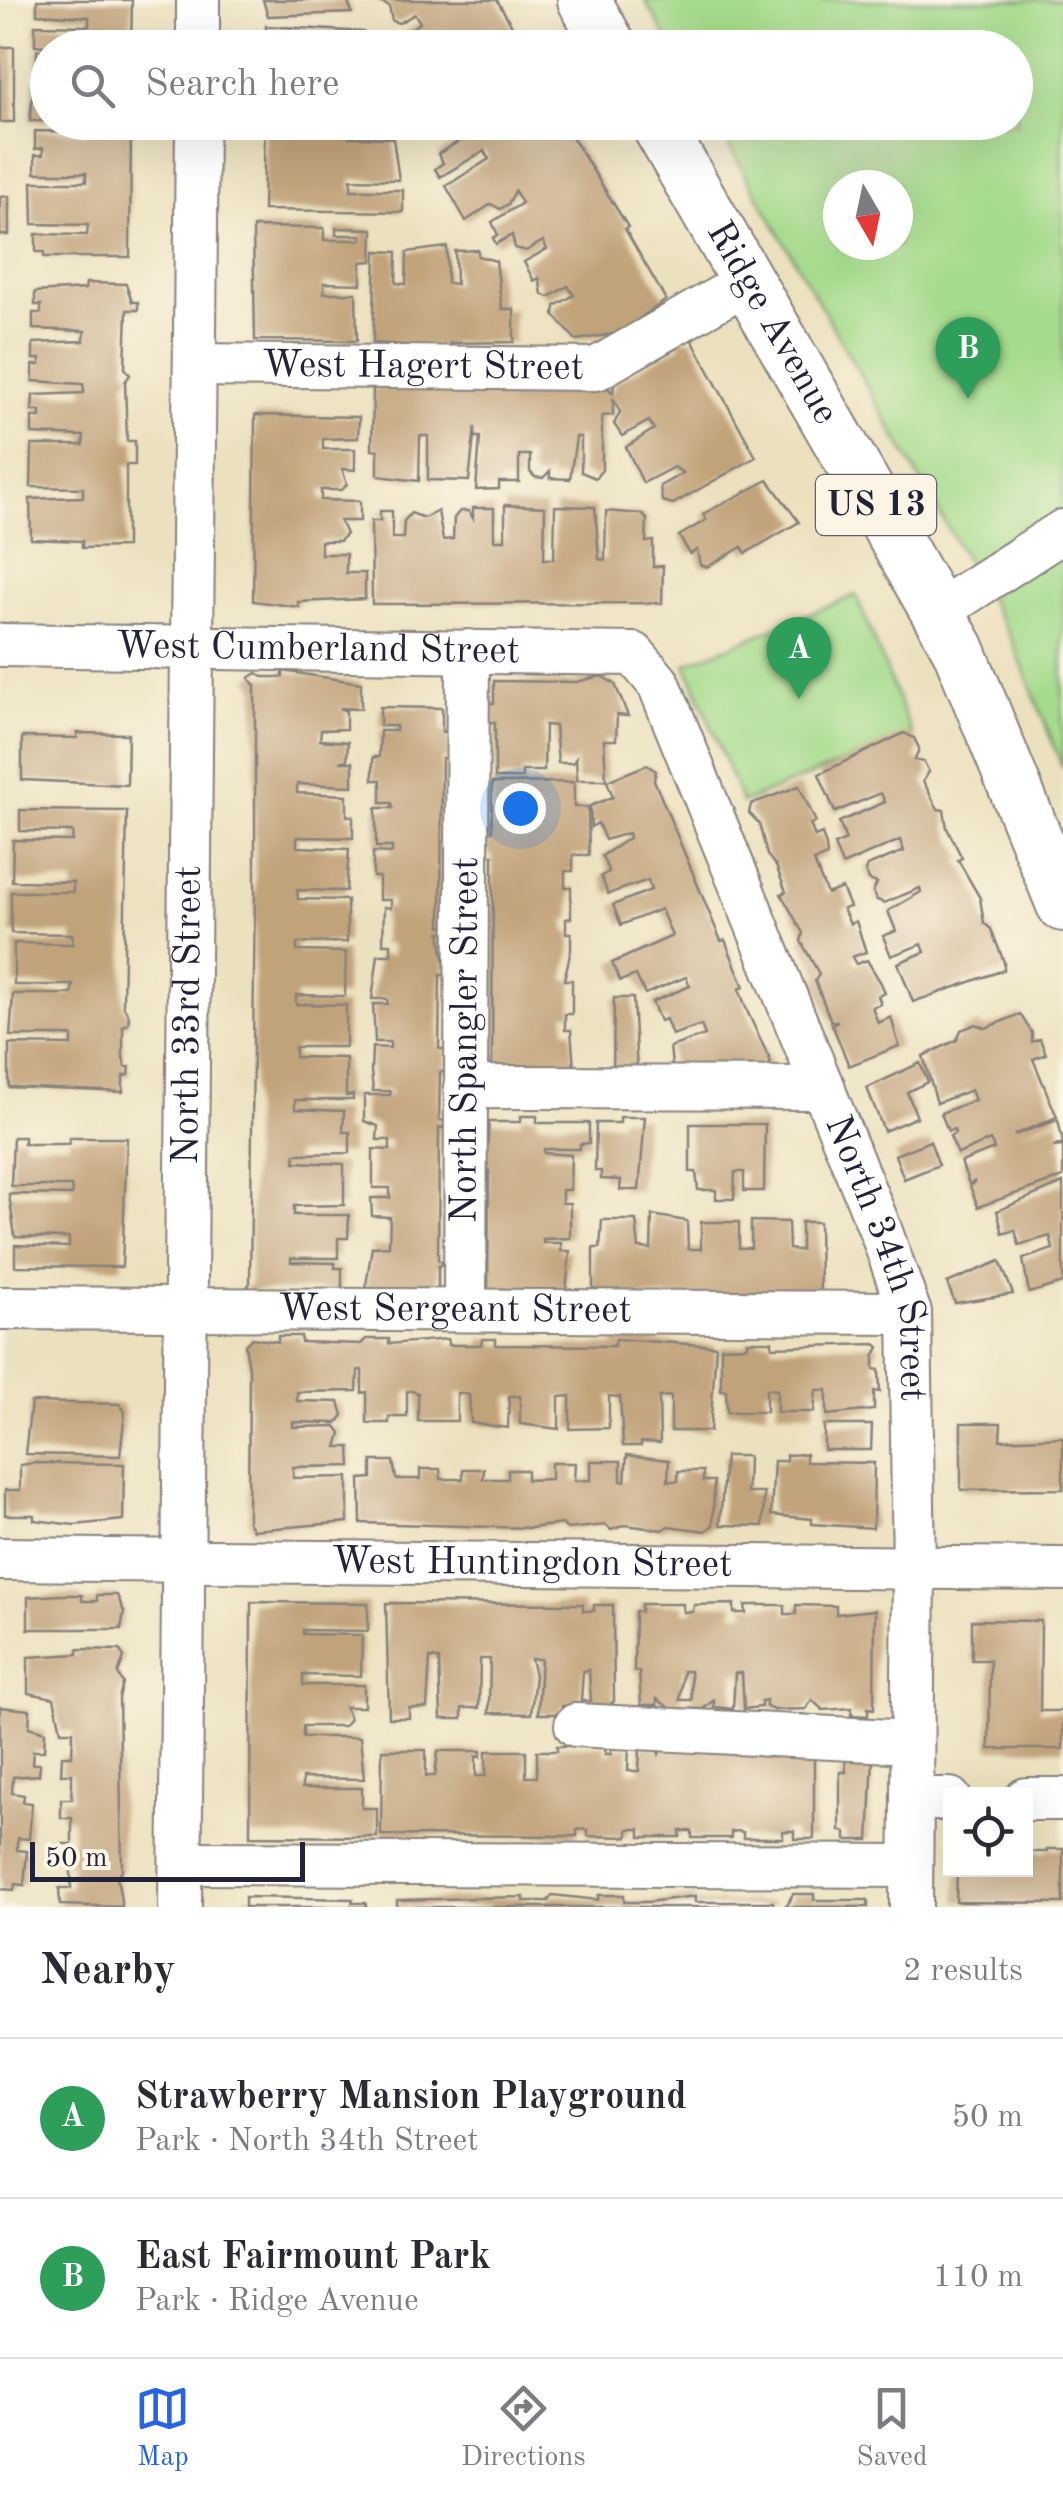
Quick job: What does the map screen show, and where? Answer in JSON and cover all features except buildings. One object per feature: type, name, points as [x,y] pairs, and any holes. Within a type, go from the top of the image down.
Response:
[{"type":"main road","points":[[584,0],[602,30]]},
{"type":"main road","name":"Ridge Avenue","points":[[667,140],[966,666],[1063,905]]},
{"type":"street","points":[[198,0],[198,30]]},
{"type":"street","name":"North 33rd Street","points":[[180,1907],[197,140]]},
{"type":"street","name":"West Hagert Street","points":[[194,365],[596,370],[749,281]]},
{"type":"street","points":[[938,612],[1063,531]]},
{"type":"street","name":"West Cumberland Street","points":[[0,644],[634,654]]},
{"type":"street","name":"North Spangler Street","points":[[465,1310],[468,651]]},
{"type":"street","name":"North 34th Street","points":[[634,654],[659,684],[824,1088],[910,1313],[912,1742],[932,1799],[911,1886]]},
{"type":"street","points":[[465,1087],[824,1088]]},
{"type":"street","name":"West Sergeant Street","points":[[0,1308],[910,1313]]},
{"type":"street","name":"West Huntingdon Street","points":[[0,1560],[1063,1569]]},
{"type":"street","points":[[576,1725],[912,1742]]},
{"type":"street","points":[[1033,1800],[1063,1799]]},
{"type":"street","points":[[181,1863],[911,1886]]},
{"type":"green space","points":[[645,0],[1063,0],[1063,769],[1012,640],[726,140],[1033,140],[1033,30],[662,30]]},
{"type":"green space","points":[[856,595],[912,734],[742,803],[686,664]]},
{"type":"place","name":"East Fairmount Park","points":[[968,399]]},
{"type":"place","name":"Strawberry Mansion Playground","points":[[799,699]]}]
